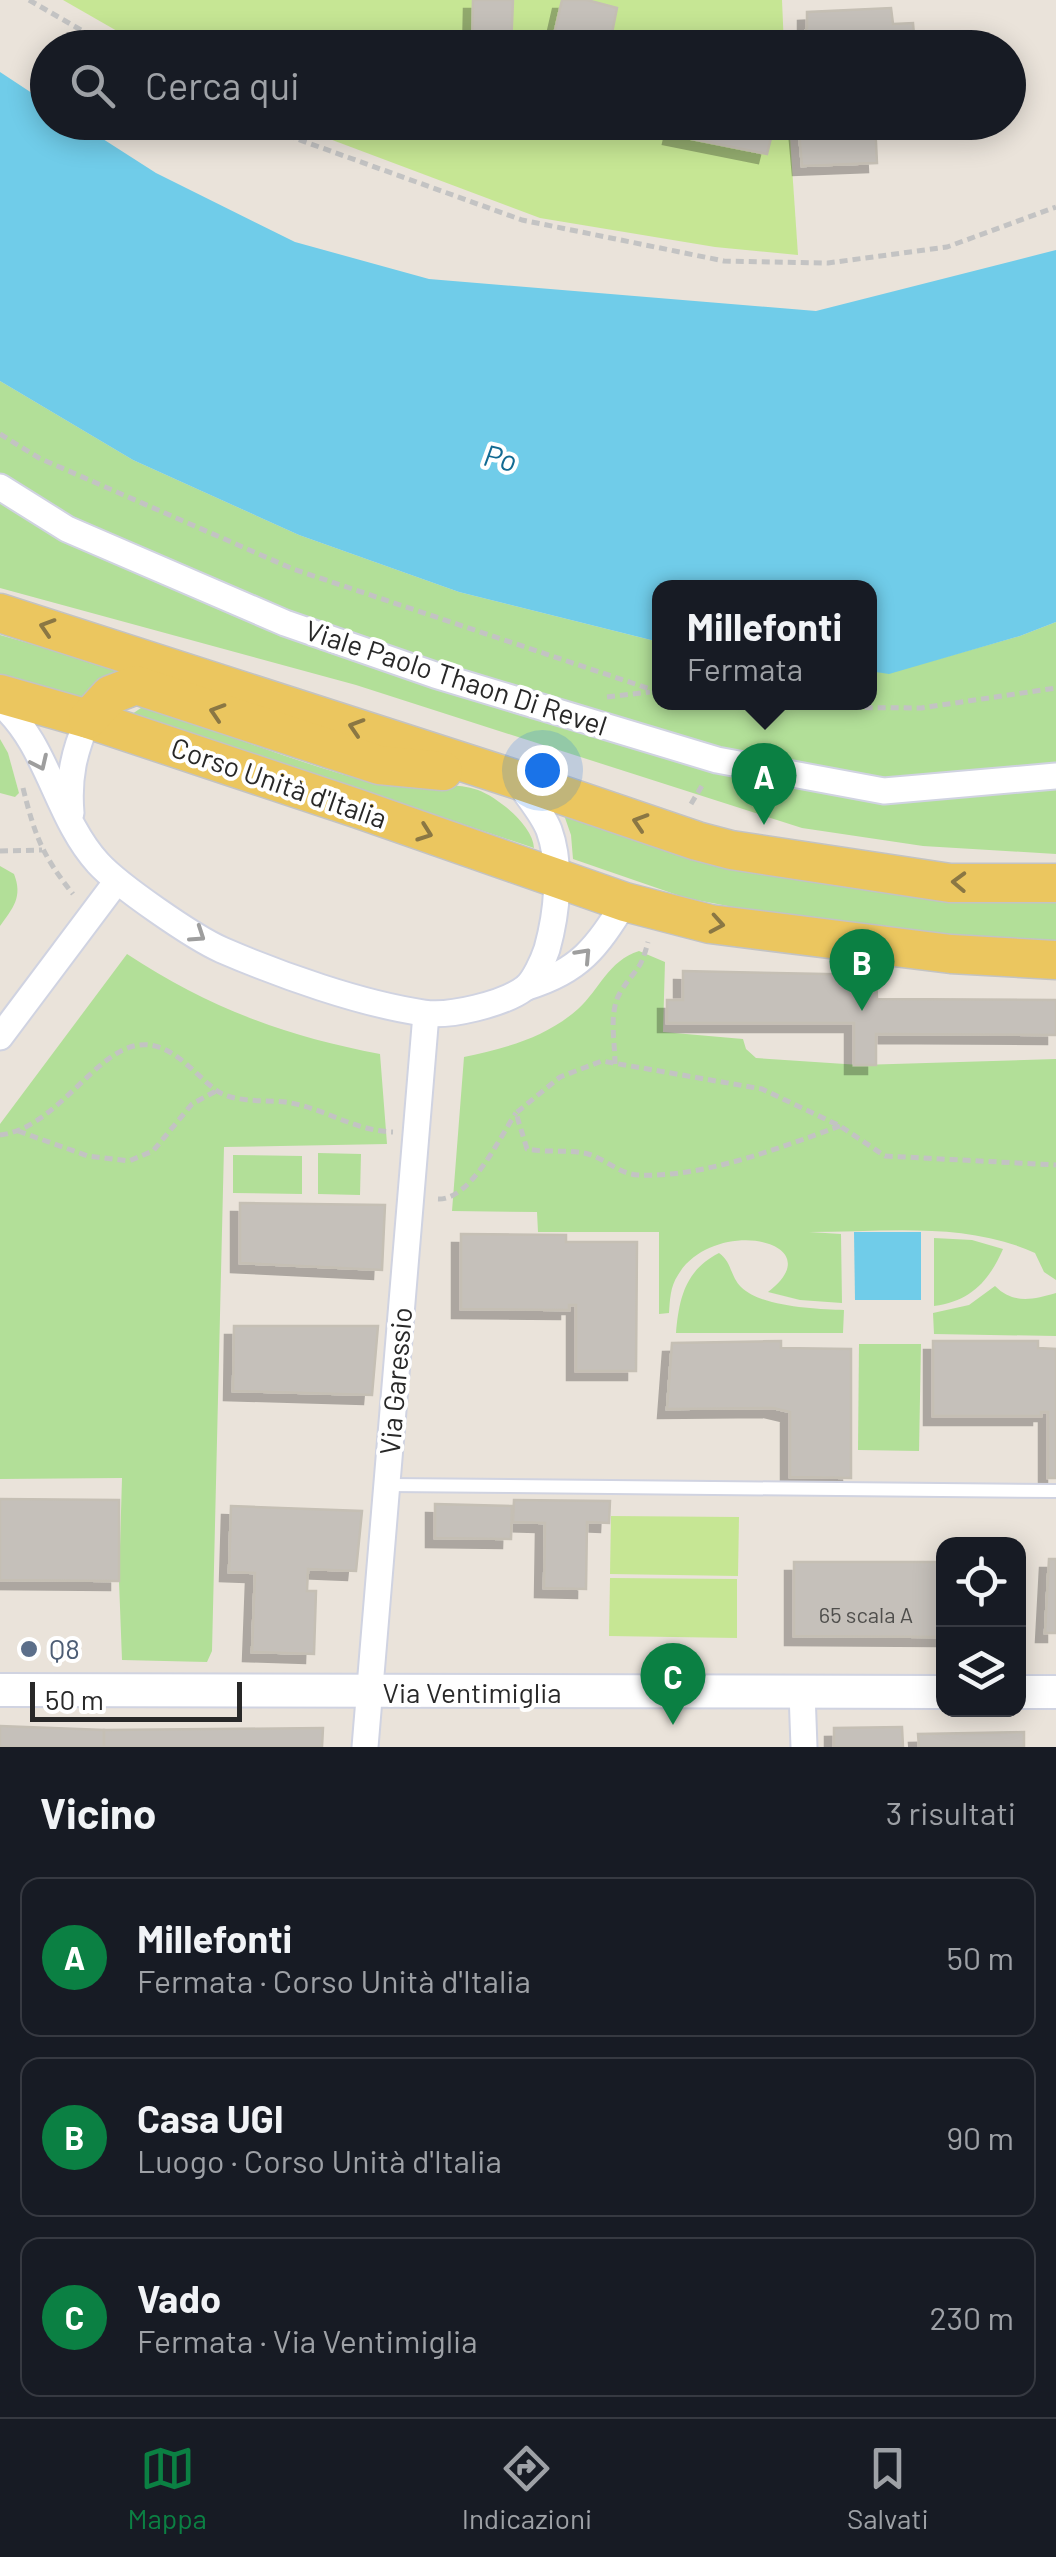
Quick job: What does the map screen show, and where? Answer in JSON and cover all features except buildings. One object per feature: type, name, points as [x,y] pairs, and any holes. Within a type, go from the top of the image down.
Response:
[{"type":"main road","points":[[0,612],[731,850],[950,882],[1056,883]]},
{"type":"main road","points":[[88,720],[110,695],[136,685],[379,765],[515,778]]},
{"type":"main road","name":"Corso Unità d'Italia","points":[[0,694],[356,808],[624,902],[728,926],[951,954],[1056,960]]},
{"type":"street","name":"Viale Paolo Thaon Di Revel","points":[[0,487],[66,529],[285,622],[435,674],[717,760],[884,792],[1056,776]]},
{"type":"street","points":[[0,704],[24,730],[72,828],[117,881],[218,948],[330,990],[426,1014],[460,1012],[504,999],[558,977],[576,965],[604,934],[624,902]]},
{"type":"street","points":[[72,828],[68,784],[73,755],[88,720]]},
{"type":"street","points":[[515,778],[548,827],[555,880],[555,920],[545,955],[527,987]]},
{"type":"street","points":[[0,1037],[117,881]]},
{"type":"street","name":"Via Garessio","points":[[366,1747],[426,1014]]},
{"type":"street","name":"Via Ventimiglia","points":[[0,1690],[936,1692]]},
{"type":"street","points":[[802,1692],[804,1747]]},
{"type":"street","points":[[1026,1692],[1056,1692]]},
{"type":"lane","points":[[388,1485],[1056,1492]]},
{"type":"path","points":[[29,0],[81,30]]},
{"type":"path","points":[[300,140],[522,220],[724,260],[828,263],[931,249],[1056,207]]},
{"type":"path","points":[[0,434],[39,458],[293,569],[652,690]]},
{"type":"path","points":[[877,708],[922,708],[1056,688]]},
{"type":"path","points":[[19,775],[42,850],[91,915]]},
{"type":"path","points":[[0,851],[42,850]]},
{"type":"path","points":[[615,1064],[613,1013],[620,992],[641,968],[648,939]]},
{"type":"path","points":[[0,1135],[18,1131],[61,1103],[114,1055],[141,1044],[172,1053],[216,1090],[293,1103],[370,1131]]},
{"type":"path","points":[[450,1199],[466,1189],[516,1112],[560,1076],[602,1061],[762,1089],[840,1126],[885,1156],[1056,1166]]},
{"type":"path","points":[[18,1131],[88,1156],[129,1161],[153,1151],[192,1104],[216,1090]]},
{"type":"path","points":[[516,1112],[527,1149],[587,1154],[634,1176],[702,1168],[776,1149],[840,1126]]},
{"type":"green space","points":[[63,0],[782,0],[783,30],[115,30]]},
{"type":"green space","points":[[332,140],[790,140],[798,255],[715,247],[540,218]]},
{"type":"green space","points":[[0,381],[133,460],[299,535],[459,592],[652,640],[652,710],[877,710],[877,672],[889,673],[1056,622],[1056,854],[923,846],[802,828],[356,685],[0,588]]},
{"type":"green space","points":[[0,635],[130,672],[85,698],[0,674]]},
{"type":"green space","points":[[144,706],[378,784],[478,790],[514,814],[528,831],[534,848],[132,714]]},
{"type":"green space","points":[[0,739],[19,793],[15,797],[0,793]]},
{"type":"green space","points":[[564,815],[744,869],[963,902],[1056,902],[1056,942],[954,936],[686,898],[573,859]]},
{"type":"green space","points":[[0,866],[14,874],[17,896],[0,926]]},
{"type":"green space","points":[[639,951],[665,962],[663,1032],[743,1039],[746,1049],[756,1058],[860,1065],[1056,1059],[1056,1280],[1044,1272],[1035,1253],[981,1236],[924,1230],[809,1232],[841,1234],[842,1303],[800,1300],[768,1292],[785,1274],[787,1259],[778,1248],[762,1242],[740,1241],[717,1245],[695,1256],[675,1280],[669,1313],[659,1314],[659,1232],[538,1232],[537,1212],[452,1211],[464,1057],[539,1035],[578,1009],[619,961]]},
{"type":"green space","points":[[127,954],[187,989],[248,1017],[380,1054],[387,1144],[224,1147],[212,1651],[207,1662],[122,1660],[122,1478],[0,1479],[0,1124]]},
{"type":"green space","points":[[318,1153],[361,1154],[360,1195],[318,1194]]},
{"type":"green space","points":[[233,1155],[302,1156],[302,1194],[233,1193]]},
{"type":"green space","points":[[934,1238],[972,1240],[1003,1249],[992,1271],[977,1288],[934,1306]]},
{"type":"green space","points":[[719,1253],[737,1283],[750,1294],[789,1306],[844,1310],[843,1333],[676,1333],[679,1309],[691,1277]]},
{"type":"green space","points":[[995,1286],[1009,1296],[1023,1299],[1056,1293],[1056,1336],[934,1334],[933,1313],[969,1305]]},
{"type":"green space","points":[[859,1344],[921,1344],[919,1451],[858,1450]]},
{"type":"green space","points":[[611,1516],[739,1517],[738,1576],[610,1574]]},
{"type":"green space","points":[[610,1578],[737,1579],[737,1638],[609,1636]]},
{"type":"water","name":"Po","points":[[0,72],[30,92],[30,140],[105,140],[156,173],[295,242],[429,279],[816,311],[1056,250],[1056,622],[889,674],[877,672],[877,580],[652,580],[652,640],[459,592],[299,535],[133,460],[0,381]]},
{"type":"water","points":[[854,1232],[921,1232],[921,1300],[855,1300]]},
{"type":"place","name":"Millefonti","points":[[764,825]]},
{"type":"place","name":"Casa UGI","points":[[862,1011]]},
{"type":"place","name":"Q8","points":[[29,1649]]},
{"type":"place","name":"Vado","points":[[673,1725]]}]
